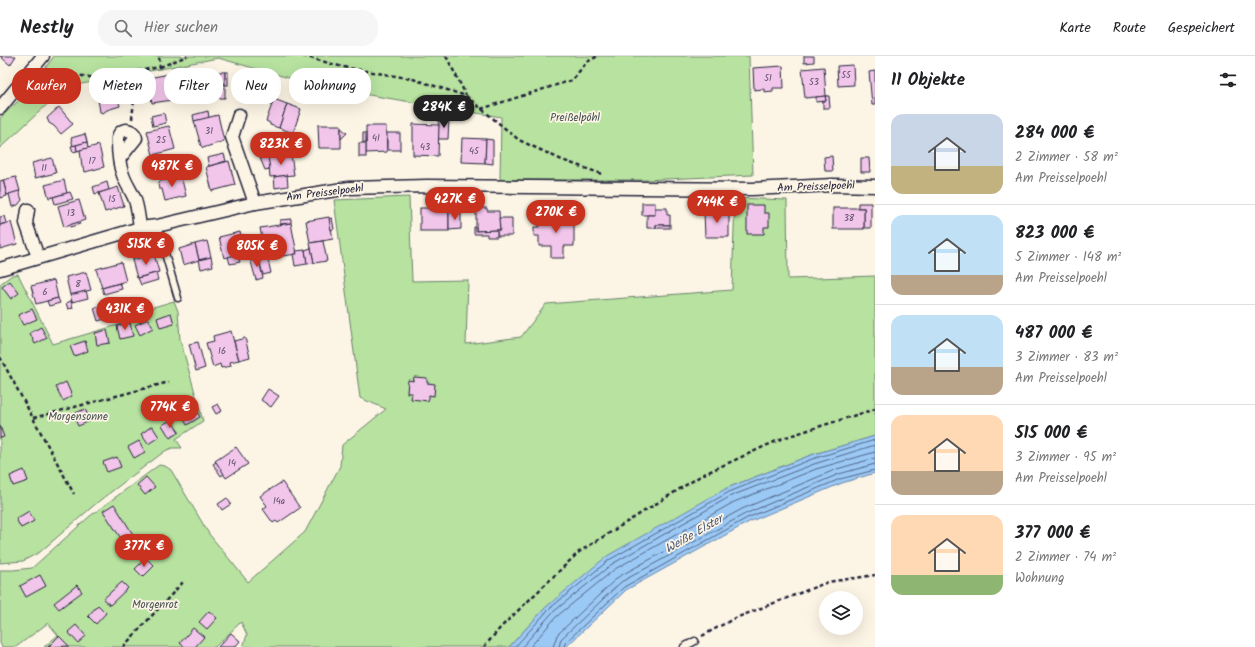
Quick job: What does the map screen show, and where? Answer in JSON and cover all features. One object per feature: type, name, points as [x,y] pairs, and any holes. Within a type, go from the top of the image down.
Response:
[{"type":"street","points":[[34,68],[43,56]]},
{"type":"street","points":[[0,108],[12,94]]},
{"type":"street","points":[[239,116],[232,136],[255,203]]},
{"type":"street","points":[[130,130],[135,133],[136,138],[120,158],[123,175],[135,200],[140,228]]},
{"type":"street","name":"Am Preisselpoehl","points":[[0,268],[140,228],[157,226],[255,203],[349,188],[427,186],[752,189],[832,185],[875,186]]},
{"type":"street","points":[[28,210],[26,223],[38,258]]},
{"type":"lane","points":[[157,226],[178,298]]},
{"type":"lane","points":[[684,647],[695,641]]},
{"type":"path","points":[[159,56],[160,67]]},
{"type":"path","points":[[154,68],[187,56]]},
{"type":"path","points":[[303,56],[343,67],[413,79],[466,96]]},
{"type":"path","points":[[446,56],[466,96],[519,140],[562,160],[609,176],[625,187]]},
{"type":"path","points":[[480,109],[572,80],[587,62],[598,56]]},
{"type":"path","points":[[130,130],[133,104]]},
{"type":"path","points":[[0,357],[74,494]]},
{"type":"path","points":[[33,418],[169,382]]},
{"type":"path","points":[[484,647],[501,627],[579,552],[702,475],[783,438],[875,409]]},
{"type":"path","points":[[695,641],[733,619],[828,582],[875,575]]},
{"type":"path","points":[[123,647],[184,581]]},
{"type":"green space","name":"Preißelpöhl","points":[[54,56],[749,56],[753,175],[644,180],[500,180],[501,117],[371,95],[371,68],[289,68],[289,78],[281,76],[281,68],[254,68],[218,58],[156,70],[156,68],[89,68],[89,83],[81,84],[81,68],[45,68]]},
{"type":"green space","name":"Preißelpöhl","points":[[15,104],[48,104],[0,148],[0,118]]},
{"type":"green space","name":"Morgenrot","points":[[409,197],[412,281],[468,280],[466,344],[521,337],[546,304],[732,290],[735,198],[787,200],[788,279],[875,276],[875,436],[811,455],[727,488],[546,607],[509,647],[243,647],[247,635],[241,622],[215,647],[44,647],[58,635],[48,623],[16,647],[2,647],[0,643],[0,570],[32,568],[90,516],[159,465],[165,466],[171,470],[209,534],[248,582],[305,532],[340,466],[342,445],[386,409],[360,398],[334,200]]},
{"type":"green space","name":"Morgensonne","points":[[18,274],[53,344],[145,317],[143,310],[174,301],[178,311],[180,339],[203,421],[176,439],[182,448],[172,448],[165,451],[99,501],[40,552],[23,561],[0,563],[0,284],[12,275]]},
{"type":"water","name":"Weiße Elster","points":[[875,436],[875,473],[842,483],[749,522],[626,590],[566,647],[509,647],[546,607],[607,556],[727,488],[811,455]]},
{"type":"building","points":[[0,56],[16,56],[10,65]]},
{"type":"building","points":[[804,56],[814,56],[814,62],[804,63]]},
{"type":"building","points":[[853,65],[854,85],[838,86],[837,66]]},
{"type":"building","points":[[783,66],[784,88],[773,88],[773,91],[764,92],[764,89],[754,90],[753,68]]},
{"type":"building","points":[[824,67],[826,96],[805,98],[802,69]]},
{"type":"building","points":[[875,71],[875,105],[872,105],[869,72]]},
{"type":"building","points":[[223,72],[225,72],[225,98],[223,98]]},
{"type":"building","points":[[225,72],[228,72],[228,85],[225,85]]},
{"type":"building","points":[[164,75],[164,101],[156,102],[156,77]]},
{"type":"building","points":[[825,96],[829,96],[830,108],[823,108],[823,101],[826,101]]},
{"type":"building","points":[[825,96],[826,101],[816,102],[816,97]]},
{"type":"building","points":[[281,102],[287,104],[279,128],[270,125],[270,123],[266,121],[272,104],[281,104]]},
{"type":"building","points":[[99,104],[119,104],[120,106],[107,110],[103,113],[100,112]]},
{"type":"building","points":[[287,104],[301,109],[293,133],[279,128]]},
{"type":"building","points":[[59,107],[73,124],[61,134],[49,123],[47,118]]},
{"type":"building","points":[[208,111],[209,118],[194,121],[193,115]]},
{"type":"building","points":[[164,113],[166,123],[153,126],[151,116]]},
{"type":"building","points":[[218,115],[224,141],[203,148],[201,146],[194,121]]},
{"type":"building","points":[[439,119],[449,119],[448,139],[438,139]]},
{"type":"building","points":[[413,124],[439,125],[438,156],[413,155]]},
{"type":"building","points":[[318,125],[341,125],[341,148],[319,148]]},
{"type":"building","points":[[169,126],[175,149],[153,155],[147,131]]},
{"type":"building","points":[[366,126],[386,126],[387,152],[366,153]]},
{"type":"building","points":[[341,128],[347,133],[341,139]]},
{"type":"building","points":[[363,133],[366,133],[366,143],[363,143]]},
{"type":"building","points":[[387,133],[400,133],[400,150],[387,150]]},
{"type":"building","points":[[85,134],[87,142],[73,146],[71,138]]},
{"type":"building","points":[[462,138],[486,139],[485,163],[461,162]]},
{"type":"building","points":[[486,139],[493,140],[493,164],[485,163]]},
{"type":"building","points":[[87,142],[88,148],[77,151],[76,145]]},
{"type":"building","points":[[359,143],[366,143],[366,157],[359,157]]},
{"type":"building","points":[[76,145],[77,151],[73,152],[71,146]]},
{"type":"building","points":[[99,145],[104,167],[85,172],[84,167],[82,167],[80,150]]},
{"type":"building","points":[[271,145],[272,151],[262,153],[261,147]]},
{"type":"building","points":[[224,154],[226,161],[209,166],[207,158]]},
{"type":"building","points":[[291,154],[294,175],[270,177],[268,157]]},
{"type":"building","points":[[832,156],[833,171],[825,171],[824,157]]},
{"type":"building","points":[[268,157],[270,169],[265,170],[260,158]]},
{"type":"building","points":[[52,158],[56,173],[35,178],[32,163]]},
{"type":"building","points":[[861,158],[869,158],[870,172],[861,172]]},
{"type":"building","points":[[229,161],[235,185],[212,191],[206,167]]},
{"type":"building","points":[[183,164],[184,171],[174,174],[173,167]]},
{"type":"building","points":[[287,175],[288,186],[275,188],[274,177]]},
{"type":"building","points":[[181,176],[186,196],[165,201],[162,189],[159,189],[158,184],[160,181]]},
{"type":"building","points":[[16,177],[20,191],[7,195],[3,180]]},
{"type":"building","points":[[3,180],[7,196],[0,198],[0,181]]},
{"type":"building","points":[[64,180],[67,193],[49,198],[45,185]]},
{"type":"building","points":[[107,182],[109,190],[95,194],[93,187]]},
{"type":"building","points":[[118,187],[124,206],[105,212],[99,193]]},
{"type":"building","points":[[19,191],[22,200],[18,205],[12,207],[9,194]]},
{"type":"building","points":[[70,192],[73,199],[55,204],[53,197]]},
{"type":"building","points":[[693,198],[705,198],[705,210],[693,210]]},
{"type":"building","points":[[79,200],[85,220],[64,227],[58,206]]},
{"type":"building","points":[[642,203],[655,203],[655,215],[642,215]]},
{"type":"building","points":[[858,203],[871,203],[871,228],[864,228],[864,208],[858,208]]},
{"type":"building","points":[[747,205],[764,205],[764,213],[769,213],[769,227],[764,227],[764,234],[747,234]]},
{"type":"building","points":[[420,208],[449,208],[449,231],[420,231]]},
{"type":"building","points":[[476,208],[487,208],[487,211],[499,211],[500,230],[476,231]]},
{"type":"building","points":[[655,208],[667,208],[667,215],[670,215],[670,225],[656,225],[656,228],[647,228],[647,215],[655,215]]},
{"type":"building","points":[[833,208],[864,208],[864,229],[833,229]]},
{"type":"building","points":[[449,212],[461,212],[461,229],[449,230]]},
{"type":"building","points":[[704,212],[729,212],[729,237],[705,237]]},
{"type":"building","points":[[555,214],[560,214],[562,217],[574,217],[574,246],[564,246],[564,258],[551,258],[551,246],[539,246],[539,236],[534,236],[534,227],[539,227],[539,217],[553,217]]},
{"type":"building","points":[[4,216],[6,223],[0,225],[0,217]]},
{"type":"building","points":[[329,217],[333,239],[310,243],[306,221]]},
{"type":"building","points":[[332,218],[334,229],[331,230],[329,219]]},
{"type":"building","points":[[499,218],[512,218],[512,236],[497,236],[497,230],[500,230]]},
{"type":"building","points":[[291,219],[291,223],[280,224],[280,220]]},
{"type":"building","points":[[11,222],[17,244],[0,249],[0,225]]},
{"type":"building","points":[[79,222],[80,224],[70,227],[69,225]]},
{"type":"building","points":[[291,223],[297,254],[275,257],[274,254],[265,255],[260,228]]},
{"type":"building","points":[[656,225],[670,225],[670,228],[656,228]]},
{"type":"building","points":[[474,227],[476,227],[476,231],[497,230],[497,237],[487,237],[487,234],[474,234]]},
{"type":"building","points":[[240,232],[245,253],[224,258],[219,237]]},
{"type":"building","points":[[241,235],[244,235],[247,248],[244,249]]},
{"type":"building","points":[[207,241],[211,257],[199,260],[195,244]]},
{"type":"building","points":[[323,241],[327,261],[314,263],[310,243]]},
{"type":"building","points":[[195,244],[199,260],[183,265],[179,249]]},
{"type":"building","points":[[311,248],[314,263],[307,264],[305,250]]},
{"type":"building","points":[[153,249],[154,254],[148,256],[146,251]]},
{"type":"building","points":[[305,250],[307,264],[295,266],[293,254],[297,254],[296,251]]},
{"type":"building","points":[[154,254],[159,272],[137,278],[132,260]]},
{"type":"building","points":[[238,254],[240,262],[230,264],[228,257]]},
{"type":"building","points":[[267,255],[271,273],[263,275],[258,257]]},
{"type":"building","points":[[258,256],[263,278],[256,280],[250,258]]},
{"type":"building","points":[[211,257],[213,266],[201,269],[199,260]]},
{"type":"building","points":[[121,262],[126,281],[102,288],[96,269]]},
{"type":"building","points":[[86,272],[91,290],[70,295],[66,277]]},
{"type":"building","points":[[156,273],[158,280],[141,285],[138,278]]},
{"type":"building","points":[[54,280],[58,298],[36,304],[31,286]]},
{"type":"building","points":[[10,281],[19,293],[11,299],[2,287]]},
{"type":"building","points":[[120,283],[122,289],[104,294],[102,288]]},
{"type":"building","points":[[86,291],[88,298],[72,302],[70,295]]},
{"type":"building","points":[[58,298],[60,303],[49,306],[47,301]]},
{"type":"building","points":[[137,298],[141,310],[134,312],[130,300]]},
{"type":"building","points":[[71,301],[73,308],[68,309],[66,303]]},
{"type":"building","points":[[131,304],[134,312],[129,313],[126,305]]},
{"type":"building","points":[[101,306],[105,319],[98,321],[94,308]]},
{"type":"building","points":[[32,309],[37,319],[23,325],[18,315]]},
{"type":"building","points":[[171,313],[174,324],[160,328],[157,318]]},
{"type":"building","points":[[148,319],[153,328],[140,335],[135,325]]},
{"type":"building","points":[[130,323],[133,336],[120,339],[117,326]]},
{"type":"building","points":[[41,327],[47,338],[35,344],[30,333]]},
{"type":"building","points":[[107,330],[110,343],[97,345],[95,333]]},
{"type":"building","points":[[231,331],[239,360],[230,362],[231,366],[221,368],[220,364],[213,367],[206,343],[214,341],[213,336]]},
{"type":"building","points":[[245,338],[250,357],[239,360],[234,341]]},
{"type":"building","points":[[85,341],[88,351],[74,356],[70,346]]},
{"type":"building","points":[[198,342],[205,368],[196,371],[189,344]]},
{"type":"building","points":[[414,377],[427,378],[427,383],[435,384],[434,396],[429,395],[428,401],[411,399],[412,393],[407,393],[408,380],[413,381]]},
{"type":"building","points":[[66,382],[72,396],[63,401],[56,387]]},
{"type":"building","points":[[268,389],[279,396],[271,407],[261,400]]},
{"type":"building","points":[[218,404],[222,411],[216,414],[212,407]]},
{"type":"building","points":[[195,408],[200,417],[187,425],[182,415]]},
{"type":"building","points":[[85,409],[90,421],[78,426],[73,414]]},
{"type":"building","points":[[171,420],[179,432],[170,438],[162,425]]},
{"type":"building","points":[[0,426],[4,437],[0,438]]},
{"type":"building","points":[[152,426],[159,437],[148,444],[141,434]]},
{"type":"building","points":[[139,441],[145,452],[134,458],[128,447]]},
{"type":"building","points":[[236,447],[248,464],[226,478],[215,461]]},
{"type":"building","points":[[117,457],[121,467],[107,472],[103,462]]},
{"type":"building","points":[[216,462],[224,474],[221,476],[213,464]]},
{"type":"building","points":[[24,470],[28,481],[13,486],[10,476]]},
{"type":"building","points":[[146,477],[155,487],[145,495],[137,485]]},
{"type":"building","points":[[282,482],[300,508],[278,523],[276,521],[273,523],[263,509],[267,506],[260,496]]},
{"type":"building","points":[[227,498],[231,504],[222,510],[218,504]]},
{"type":"building","points":[[114,504],[134,536],[124,543],[103,511]]},
{"type":"building","points":[[29,511],[34,521],[21,528],[16,519]]},
{"type":"building","points":[[146,558],[154,566],[143,577],[135,569]]},
{"type":"building","points":[[40,575],[46,586],[26,597],[20,586]]},
{"type":"building","points":[[122,582],[128,588],[110,605],[103,599]]},
{"type":"building","points":[[77,585],[82,592],[59,609],[54,603]]},
{"type":"building","points":[[98,605],[106,613],[96,624],[88,616]]},
{"type":"building","points":[[209,611],[217,618],[207,629],[199,622]]},
{"type":"building","points":[[76,625],[86,636],[78,643],[68,632]]},
{"type":"building","points":[[193,628],[204,637],[195,647],[185,647],[180,643]]},
{"type":"building","points":[[231,633],[240,641],[235,647],[218,647]]},
{"type":"building","points":[[59,636],[69,646],[48,647]]}]
